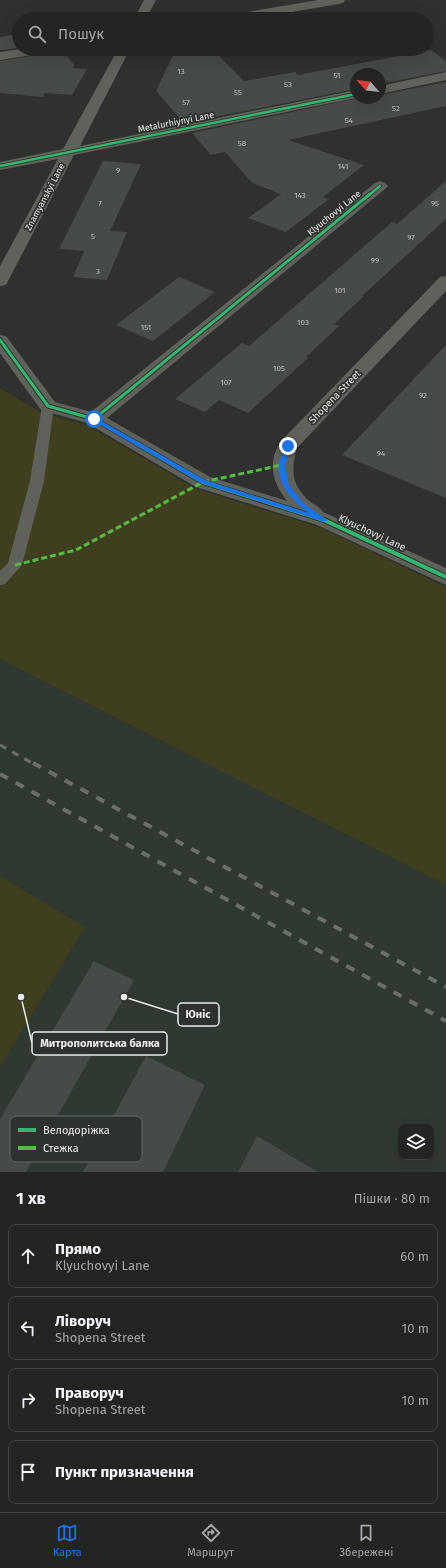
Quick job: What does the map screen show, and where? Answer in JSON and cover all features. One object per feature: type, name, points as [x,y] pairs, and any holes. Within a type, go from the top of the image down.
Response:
[{"type":"street","points":[[144,12],[150,0]]},
{"type":"street","points":[[270,12],[339,0]]},
{"type":"street","points":[[0,56],[12,54]]},
{"type":"street","name":"Znamyanskyi Lane","points":[[0,281],[120,56]]},
{"type":"street","points":[[386,89],[446,76]]},
{"type":"street","name":"Metalurhiynyi Lane","points":[[0,166],[350,95]]},
{"type":"street","name":"Klyuchovyi Lane","points":[[94,419],[380,186]]},
{"type":"street","name":"Shopena Street","points":[[324,520],[300,505],[286,486],[282,465],[288,446],[446,281]]},
{"type":"street","points":[[0,340],[48,406]]},
{"type":"street","name":"Klyuchovyi Lane","points":[[48,406],[94,419],[203,482],[324,520],[446,577]]},
{"type":"lane","points":[[0,580],[15,565],[37,481],[48,406]]},
{"type":"shaded area","points":[[0,388],[42,413],[87,425],[196,489],[319,527],[446,587],[446,885],[0,659]]},
{"type":"shaded area","points":[[0,659],[446,885],[446,1172],[0,1172],[0,1067],[85,927],[0,876]]},
{"type":"shaded area","points":[[0,876],[85,927],[0,1067]]},
{"type":"building","points":[[12,35],[12,49],[0,50],[0,37]]},
{"type":"building","points":[[434,52],[446,61],[446,71],[386,83],[386,68],[350,68],[350,90],[184,123],[156,91],[173,56],[219,56],[244,81],[295,72],[298,75],[399,56],[434,56]]},
{"type":"building","points":[[32,56],[67,56],[74,65],[73,68],[87,69],[72,95],[45,93],[43,97],[0,93],[0,61]]},
{"type":"building","points":[[446,82],[446,106],[288,140],[364,165],[323,197],[329,199],[286,232],[248,218],[281,194],[252,183],[225,152],[211,155],[192,133],[350,100],[350,104],[386,104],[386,94]]},
{"type":"building","points":[[103,161],[141,164],[110,231],[127,232],[107,280],[73,277],[84,251],[59,249]]},
{"type":"building","points":[[446,181],[446,219],[362,296],[364,296],[334,324],[339,326],[306,357],[308,358],[248,413],[219,400],[205,412],[175,399],[242,343],[249,346],[392,222],[397,224]]},
{"type":"building","points":[[179,277],[215,292],[153,341],[116,325]]},
{"type":"building","points":[[446,345],[446,498],[342,455]]},
{"type":"building","points":[[94,961],[134,980],[58,1116],[10,1116],[10,1162],[32,1162],[26,1172],[0,1172],[0,1119]]},
{"type":"building","points":[[146,1056],[205,1085],[163,1172],[83,1172],[88,1162],[142,1162],[142,1116],[113,1116]]},
{"type":"building","points":[[257,1136],[318,1172],[238,1172]]},
{"type":"railway","points":[[0,745],[34,764]]},
{"type":"railway","points":[[33,763],[446,987]]},
{"type":"railway","points":[[0,774],[446,1021]]},
{"type":"marked path","points":[[15,565],[76,550],[203,482],[282,465]]},
{"type":"cycle path","points":[[0,166],[350,95]]},
{"type":"cycle path","points":[[94,419],[380,186]]},
{"type":"cycle path","points":[[0,340],[48,406],[94,419],[203,482],[324,520],[446,577]]},
{"type":"place","name":"Митрополитська балка","points":[[21,997]]},
{"type":"place","name":"Юніс","points":[[124,997]]},
{"type":"route","points":[[94,419],[203,482],[324,520],[300,505],[286,486],[282,465],[288,446]]}]
